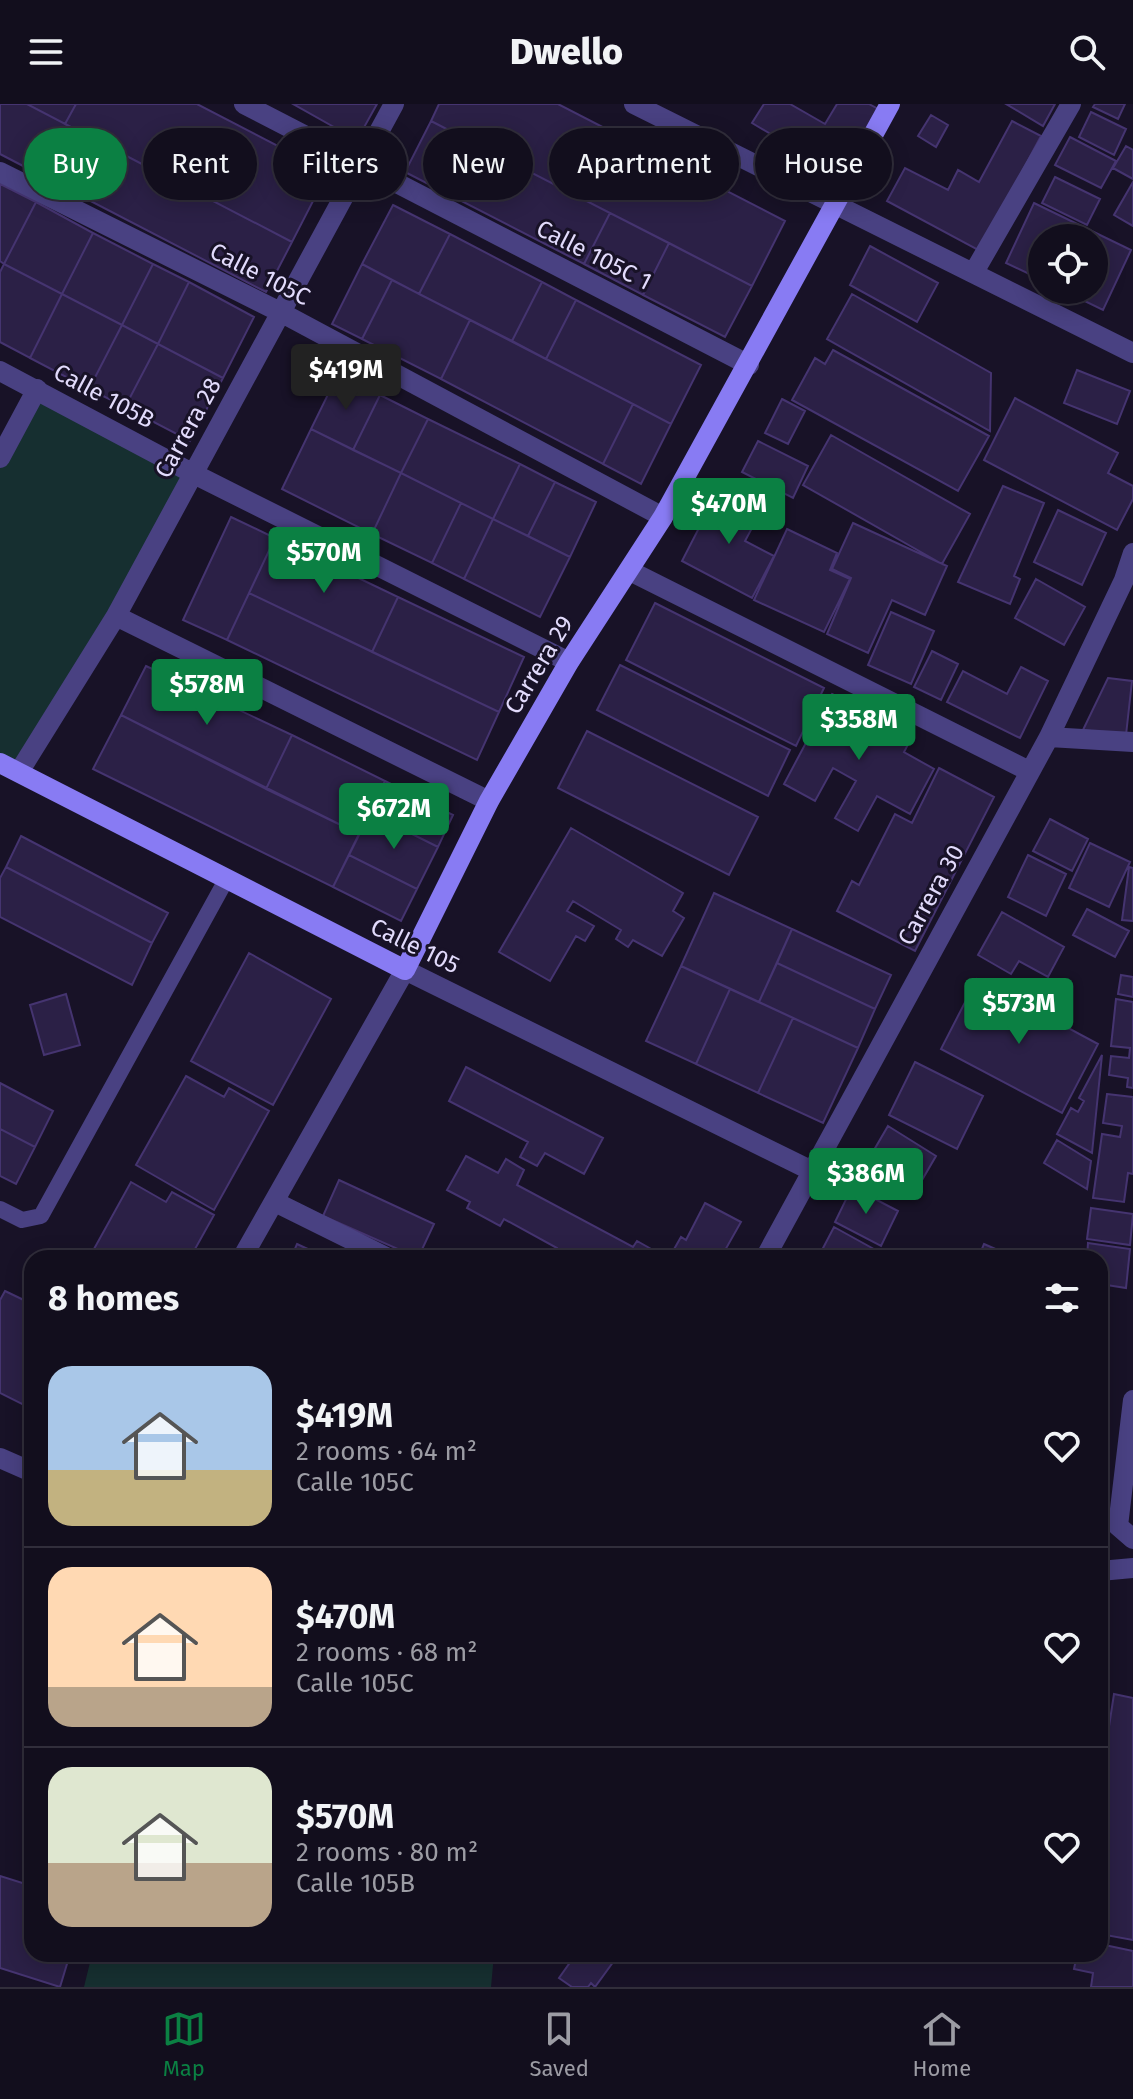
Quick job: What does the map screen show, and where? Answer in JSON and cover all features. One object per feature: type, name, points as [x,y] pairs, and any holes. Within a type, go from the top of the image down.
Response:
[{"type":"street","name":"Calle 105C 1","points":[[244,104],[291,128]]},
{"type":"street","name":"Carrera 28","points":[[381,128],[394,104]]},
{"type":"street","points":[[634,104],[1133,353]]},
{"type":"street","name":"Carrera 29","points":[[247,1250],[405,970],[489,801],[569,662],[663,517],[890,104]]},
{"type":"street","points":[[974,272],[1071,104]]},
{"type":"street","name":"Calle 105C","points":[[0,172],[282,313],[663,517]]},
{"type":"street","name":"Calle 105C 1","points":[[407,187],[749,365]]},
{"type":"street","name":"Carrera 28","points":[[10,768],[116,616],[343,200]]},
{"type":"street","name":"Calle 105B","points":[[0,371],[192,473],[569,662]]},
{"type":"street","points":[[0,458],[37,389]]},
{"type":"street","name":"Carrera 30","points":[[769,1250],[810,1170],[1049,737],[1124,580],[1133,553]]},
{"type":"street","points":[[630,571],[1029,771]]},
{"type":"street","points":[[116,616],[489,801]]},
{"type":"street","points":[[1049,737],[1133,742]]},
{"type":"street","name":"Calle 105","points":[[10,768],[405,970],[810,1170]]},
{"type":"street","points":[[275,1202],[372,1250]]},
{"type":"street","points":[[1126,1533],[1133,1400]]},
{"type":"street","points":[[0,1458],[24,1468]]},
{"type":"street","points":[[1108,1570],[1133,1568]]},
{"type":"lane","points":[[0,1209],[22,1220],[41,1216],[226,880]]},
{"type":"green space","points":[[37,389],[192,473],[19,772],[0,763],[0,458]]},
{"type":"green space","points":[[90,1962],[493,1962],[491,1987],[84,1987]]},
{"type":"building","points":[[0,104],[27,104],[73,128],[24,128],[24,166],[0,154]]},
{"type":"building","points":[[27,104],[76,104],[65,124]]},
{"type":"building","points":[[76,104],[197,104],[243,128],[143,128],[143,165],[127,156],[127,128],[73,128],[65,124]]},
{"type":"building","points":[[293,104],[377,104],[364,128],[336,128]]},
{"type":"building","points":[[439,104],[558,104],[605,128],[549,128],[549,182],[533,173],[533,128],[445,128],[431,121]]},
{"type":"building","points":[[764,104],[790,104],[825,124],[837,104],[869,104],[878,109],[867,128],[760,128],[752,123]]},
{"type":"building","points":[[1006,104],[1055,104],[1043,126]]},
{"type":"building","points":[[1095,104],[1125,104],[1118,119],[1093,107]]},
{"type":"building","points":[[1091,112],[1126,129],[1114,155],[1079,137]]},
{"type":"building","points":[[931,115],[948,125],[936,147],[918,136]]},
{"type":"building","points":[[431,121],[445,128],[427,128]]},
{"type":"building","points":[[1012,121],[1041,136],[980,251],[887,201],[892,200],[892,192],[905,168],[948,190],[958,170],[979,182]]},
{"type":"building","points":[[257,135],[273,143],[273,200],[314,200],[292,242],[211,200],[257,200]]},
{"type":"building","points":[[423,137],[423,181],[407,173]]},
{"type":"building","points":[[1070,137],[1116,161],[1101,188],[1055,165]]},
{"type":"building","points":[[1126,146],[1133,150],[1133,179],[1113,168]]},
{"type":"building","points":[[127,156],[143,164],[143,200],[211,200],[292,242],[266,292],[89,200],[127,200]]},
{"type":"building","points":[[533,173],[549,182],[549,200],[585,200],[610,213],[584,264],[459,200],[533,200]]},
{"type":"building","points":[[1055,177],[1100,199],[1088,224],[1042,203]]},
{"type":"building","points":[[1133,182],[1133,226],[1114,215]]},
{"type":"building","points":[[0,184],[24,196],[24,200],[36,202],[4,264],[0,261]]},
{"type":"building","points":[[739,197],[785,221],[752,286],[585,200],[739,200]]},
{"type":"building","points":[[36,202],[93,233],[62,294],[4,264]]},
{"type":"building","points":[[1034,203],[1077,224],[1028,224],[1028,273],[1006,263]]},
{"type":"building","points":[[393,205],[450,234],[419,294],[362,264]]},
{"type":"building","points":[[610,213],[669,243],[643,295],[584,264]]},
{"type":"building","points":[[93,233],[153,264],[122,325],[62,294]]},
{"type":"building","points":[[450,234],[542,282],[512,341],[419,294]]},
{"type":"building","points":[[1108,239],[1131,250],[1108,299]]},
{"type":"building","points":[[669,243],[752,286],[725,337],[643,295]]},
{"type":"building","points":[[870,246],[938,283],[917,322],[850,285]]},
{"type":"building","points":[[4,264],[62,294],[30,358],[0,342],[0,272]]},
{"type":"building","points":[[153,264],[189,282],[158,344],[122,325]]},
{"type":"building","points":[[362,264],[392,280],[362,339],[332,324]]},
{"type":"building","points":[[392,280],[470,320],[441,379],[362,339]]},
{"type":"building","points":[[189,282],[254,317],[223,378],[158,344]]},
{"type":"building","points":[[542,282],[576,300],[546,359],[512,341]]},
{"type":"building","points":[[62,294],[122,325],[89,389],[30,358]]},
{"type":"building","points":[[852,294],[991,373],[990,431],[827,339]]},
{"type":"building","points":[[576,300],[701,365],[671,424],[546,359]]},
{"type":"building","points":[[1091,304],[1106,304],[1103,310]]},
{"type":"building","points":[[470,320],[633,404],[603,464],[441,379]]},
{"type":"building","points":[[122,325],[158,344],[125,407],[89,389]]},
{"type":"building","points":[[158,344],[223,378],[190,441],[125,407]]},
{"type":"building","points":[[833,350],[989,436],[958,491],[792,400],[815,358],[825,364]]},
{"type":"building","points":[[1077,370],[1130,391],[1117,424],[1064,403]]},
{"type":"building","points":[[338,374],[380,395],[353,450],[311,429]]},
{"type":"building","points":[[380,395],[428,419],[401,473],[353,450]]},
{"type":"building","points":[[1015,398],[1118,453],[1108,473],[1133,486],[1133,499],[1117,530],[984,460]]},
{"type":"building","points":[[782,399],[805,411],[788,444],[765,433]]},
{"type":"building","points":[[633,404],[671,424],[641,484],[603,464]]},
{"type":"building","points":[[428,419],[520,464],[493,519],[401,473]]},
{"type":"building","points":[[311,429],[401,473],[372,534],[282,489]]},
{"type":"building","points":[[831,435],[970,514],[942,564],[803,485]]},
{"type":"building","points":[[758,441],[808,466],[793,498],[742,472]]},
{"type":"building","points":[[520,464],[555,482],[528,536],[493,519]]},
{"type":"building","points":[[401,473],[461,503],[432,563],[372,534]]},
{"type":"building","points":[[555,482],[596,502],[570,557],[528,536]]},
{"type":"building","points":[[1003,486],[1044,503],[1014,576],[1020,579],[1010,604],[958,582]]},
{"type":"building","points":[[718,491],[760,513],[745,541],[774,556],[752,598],[682,561]]},
{"type":"building","points":[[461,503],[493,519],[464,579],[432,563]]},
{"type":"building","points":[[1058,510],[1106,533],[1082,585],[1034,562]]},
{"type":"building","points":[[231,517],[275,538],[227,640],[183,620]]},
{"type":"building","points":[[493,519],[570,557],[540,617],[464,579]]},
{"type":"building","points":[[853,523],[947,566],[925,615],[892,600],[868,653],[827,634],[851,578],[832,569]]},
{"type":"building","points":[[787,529],[837,553],[830,570],[850,579],[824,632],[754,600]]},
{"type":"building","points":[[275,538],[398,597],[372,652],[249,593]]},
{"type":"building","points":[[1036,579],[1085,607],[1064,645],[1015,618]]},
{"type":"building","points":[[249,593],[499,712],[477,760],[227,640]]},
{"type":"building","points":[[398,597],[524,657],[499,712],[372,652]]},
{"type":"building","points":[[655,603],[824,688],[796,746],[626,660]]},
{"type":"building","points":[[891,612],[934,631],[911,684],[868,665]]},
{"type":"building","points":[[932,651],[958,664],[941,700],[914,687]]},
{"type":"building","points":[[620,665],[790,750],[768,796],[597,710]]},
{"type":"building","points":[[146,666],[292,735],[266,789],[121,715]]},
{"type":"building","points":[[1021,667],[1048,681],[1020,738],[947,702],[963,671],[1007,694]]},
{"type":"building","points":[[1108,678],[1132,681],[1126,735],[1083,730]]},
{"type":"building","points":[[832,694],[912,737],[904,752],[934,769],[910,814],[877,796],[858,831],[835,818],[856,781],[833,768],[815,801],[784,784]]},
{"type":"building","points":[[121,715],[359,834],[333,887],[93,769]]},
{"type":"building","points":[[587,731],[758,817],[729,875],[558,788]]},
{"type":"building","points":[[292,735],[385,781],[359,834],[266,789]]},
{"type":"building","points":[[939,768],[994,797],[915,951],[837,911],[852,881],[859,885],[895,814],[912,823]]},
{"type":"building","points":[[385,781],[453,815],[438,847],[370,813]]},
{"type":"building","points":[[370,813],[438,847],[417,889],[349,855]]},
{"type":"building","points":[[1050,819],[1088,839],[1072,871],[1033,851]]},
{"type":"building","points":[[571,828],[683,893],[673,911],[684,918],[662,956],[633,940],[628,947],[616,939],[621,930],[573,901],[567,911],[594,926],[585,941],[576,936],[550,981],[499,952]]},
{"type":"building","points":[[21,836],[168,913],[152,943],[6,867]]},
{"type":"building","points":[[1090,843],[1130,862],[1109,907],[1069,888]]},
{"type":"building","points":[[349,855],[417,889],[401,921],[333,887]]},
{"type":"building","points":[[1028,855],[1066,874],[1046,916],[1008,897]]},
{"type":"building","points":[[6,867],[152,943],[132,985],[0,917],[0,878]]},
{"type":"building","points":[[1129,867],[1133,868],[1133,921],[1122,920]]},
{"type":"building","points":[[714,893],[792,929],[759,1002],[681,966]]},
{"type":"building","points":[[1087,909],[1129,931],[1115,957],[1073,935]]},
{"type":"building","points":[[1002,912],[1064,947],[1048,977],[1019,961],[1011,974],[978,955]]},
{"type":"building","points":[[792,929],[891,975],[875,1009],[777,963]]},
{"type":"building","points":[[249,953],[331,999],[273,1105],[191,1061]]},
{"type":"building","points":[[777,963],[875,1009],[858,1048],[759,1002]]},
{"type":"building","points":[[681,966],[730,989],[696,1064],[646,1041]]},
{"type":"building","points":[[1121,975],[1133,977],[1133,997],[1118,994]]},
{"type":"building","points":[[977,979],[1098,1044],[1062,1113],[941,1049]]},
{"type":"building","points":[[730,989],[793,1018],[758,1093],[696,1064]]},
{"type":"building","points":[[66,994],[80,1045],[44,1055],[30,1005]]},
{"type":"building","points":[[1116,999],[1133,1002],[1133,1088],[1127,1087],[1128,1078],[1109,1075],[1111,1056],[1129,1058],[1130,1048],[1111,1046]]},
{"type":"building","points":[[793,1018],[858,1048],[823,1123],[758,1093]]},
{"type":"building","points":[[1102,1055],[1092,1153],[1057,1134],[1071,1108],[1078,1112],[1084,1101],[1079,1098]]},
{"type":"building","points":[[915,1062],[983,1096],[957,1149],[889,1115]]},
{"type":"building","points":[[466,1067],[603,1138],[584,1174],[545,1153],[537,1166],[520,1157],[528,1142],[449,1101]]},
{"type":"building","points":[[186,1076],[224,1097],[229,1088],[269,1111],[214,1210],[136,1165]]},
{"type":"building","points":[[0,1083],[53,1111],[35,1147],[0,1129]]},
{"type":"building","points":[[1107,1094],[1133,1097],[1133,1174],[1128,1173],[1124,1202],[1093,1198],[1102,1134],[1120,1137],[1122,1126],[1103,1123]]},
{"type":"building","points":[[888,1126],[936,1156],[915,1192],[867,1162]]},
{"type":"building","points":[[0,1129],[35,1147],[16,1184],[0,1176]]},
{"type":"building","points":[[1057,1140],[1091,1161],[1087,1189],[1044,1163]]},
{"type":"building","points":[[466,1156],[498,1173],[506,1159],[524,1170],[517,1185],[633,1247],[637,1241],[653,1250],[556,1250],[504,1219],[500,1226],[467,1208],[470,1202],[447,1190]]},
{"type":"building","points":[[339,1180],[434,1224],[422,1250],[400,1250],[323,1216]]},
{"type":"building","points":[[131,1182],[166,1202],[172,1192],[214,1215],[194,1250],[93,1250]]},
{"type":"building","points":[[852,1187],[898,1211],[881,1246],[835,1222]]},
{"type":"building","points":[[705,1203],[741,1222],[725,1250],[674,1250],[681,1237],[686,1240]]},
{"type":"building","points":[[1091,1208],[1133,1214],[1130,1245],[1087,1239]]},
{"type":"building","points":[[834,1227],[876,1250],[822,1250]]},
{"type":"building","points":[[1088,1243],[1130,1249],[1126,1288],[1108,1285],[1108,1250],[1088,1250]]},
{"type":"building","points":[[297,1244],[310,1250],[294,1250]]},
{"type":"building","points":[[984,1244],[998,1250],[981,1250]]},
{"type":"building","points":[[5,1291],[24,1300],[24,1405],[0,1393],[0,1300]]},
{"type":"building","points":[[1114,1694],[1133,1698],[1133,1940],[1108,1935],[1108,1733]]},
{"type":"building","points":[[0,1876],[24,1884],[24,1962],[68,1962],[60,1987],[0,1968]]},
{"type":"building","points":[[1108,1946],[1133,1951],[1133,1987],[1091,1987],[1093,1973],[1074,1969],[1075,1962],[1108,1962]]},
{"type":"building","points":[[570,1962],[613,1962],[595,1987],[591,1983],[588,1987],[572,1987],[559,1978]]}]
